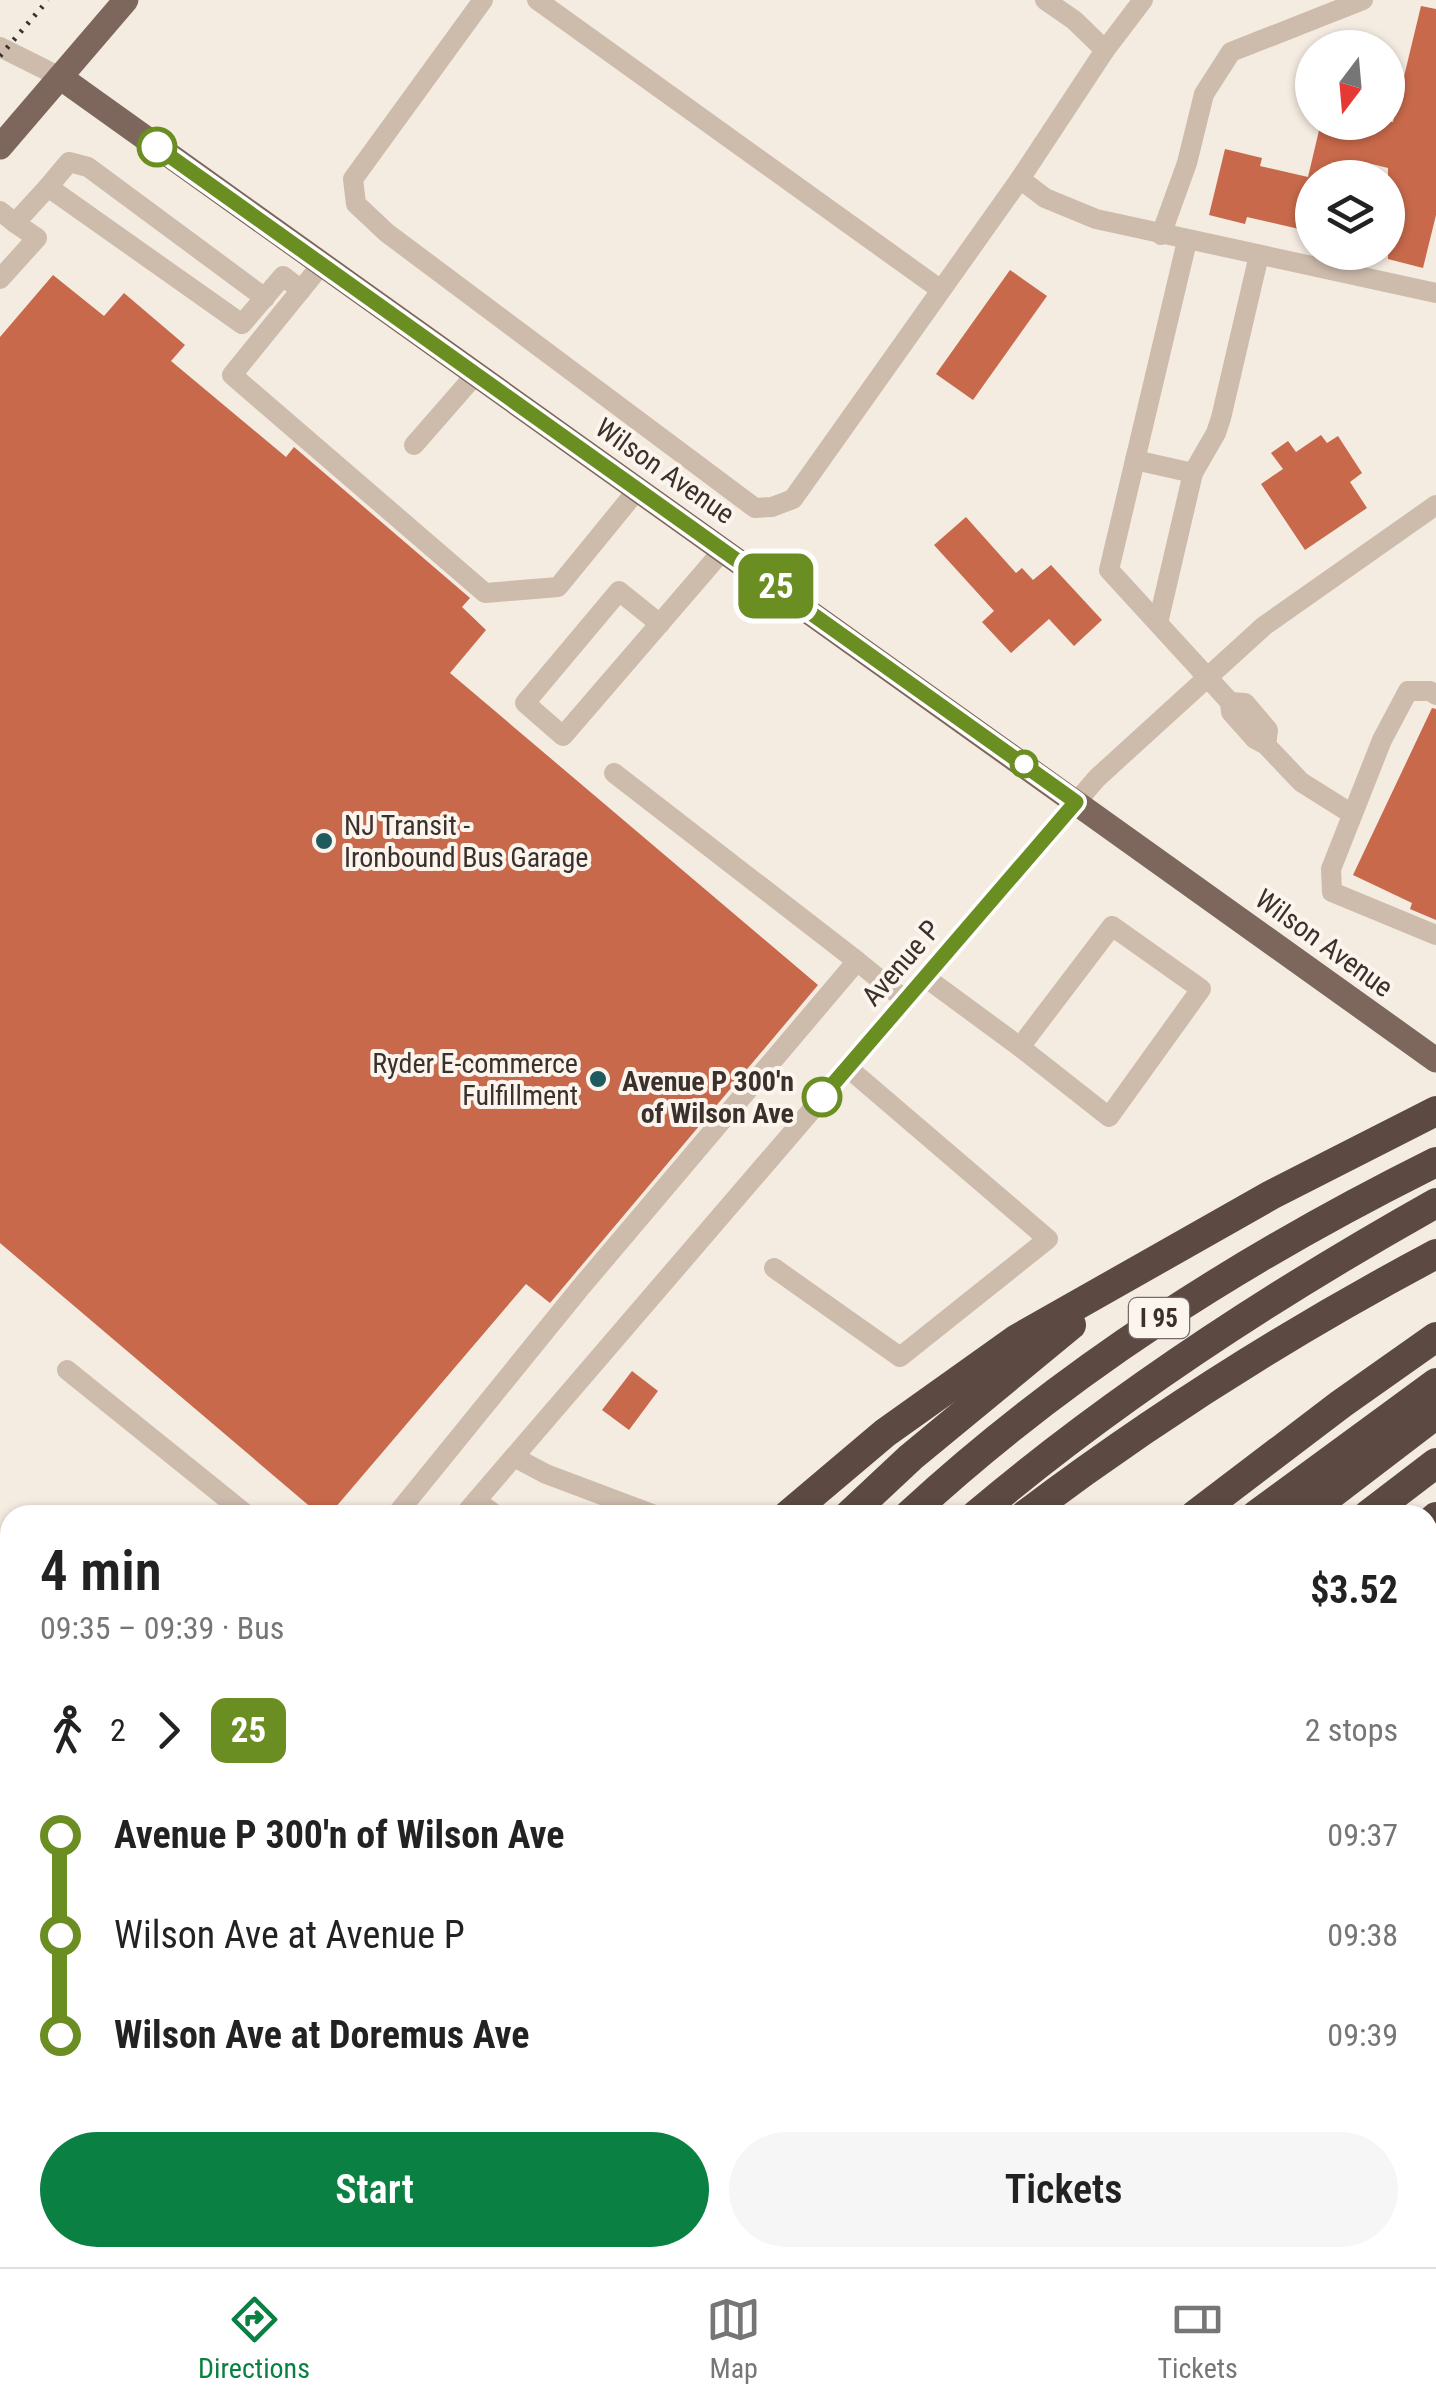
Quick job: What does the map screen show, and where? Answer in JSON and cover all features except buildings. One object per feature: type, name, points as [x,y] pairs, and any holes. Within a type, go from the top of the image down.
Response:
[{"type":"highway","points":[[799,1505],[852,1458],[1017,1339],[1270,1195],[1427,1116]]},
{"type":"highway","name":"I 95","points":[[921,1505],[1007,1430],[1141,1330],[1260,1256],[1436,1162]]},
{"type":"highway","name":"I 95","points":[[988,1505],[1064,1444],[1190,1354],[1306,1279],[1436,1204]]},
{"type":"highway","points":[[1040,1505],[1123,1444],[1250,1361],[1436,1254]]},
{"type":"highway","points":[[860,1505],[941,1431],[1123,1280]]},
{"type":"highway","points":[[1208,1505],[1436,1337]]},
{"type":"highway","points":[[1270,1505],[1436,1383]]},
{"type":"highway","points":[[1317,1505],[1436,1414]]},
{"type":"highway","points":[[1381,1505],[1436,1462]]},
{"type":"main road","points":[[0,147],[126,0]]},
{"type":"main road","name":"Wilson Avenue","points":[[60,77],[1436,1060]]},
{"type":"street","points":[[482,0],[353,179],[356,204],[387,232],[755,508],[793,499],[1020,179],[1104,50],[1144,0]]},
{"type":"street","points":[[538,0],[941,290]]},
{"type":"street","points":[[1045,0],[1074,20],[1104,50]]},
{"type":"street","points":[[1161,235],[1186,164],[1204,94],[1231,52],[1363,0]]},
{"type":"street","name":"Wilson Avenue","points":[[0,46],[60,77]]},
{"type":"street","points":[[0,278],[37,238],[8,217],[48,187],[69,162],[88,167],[265,298]]},
{"type":"street","points":[[1020,179],[1069,210],[1186,241],[1436,293]]},
{"type":"street","points":[[48,187],[242,324],[283,276],[300,290]]},
{"type":"street","points":[[1186,241],[1109,570],[1230,702],[1245,703],[1258,716],[1268,730],[1266,744],[1302,782],[1352,814]]},
{"type":"street","points":[[1158,623],[1193,473],[1216,433],[1259,255]]},
{"type":"street","points":[[322,264],[232,375],[486,593],[558,587],[638,489]]},
{"type":"street","points":[[414,445],[476,374]]},
{"type":"street","points":[[1135,460],[1193,473]]},
{"type":"street","name":"Avenue P","points":[[473,1505],[1076,802],[1207,676],[1308,593],[1436,505]]},
{"type":"street","points":[[660,624],[619,591],[524,703],[564,736],[660,624],[724,549]]},
{"type":"street","points":[[1436,695],[1430,691],[1408,691],[1382,740],[1331,869],[1332,892],[1436,935]]},
{"type":"street","points":[[614,772],[904,1000]]},
{"type":"street","points":[[925,977],[1110,1117],[1201,989],[1112,926],[1020,1048]]},
{"type":"street","points":[[404,1505],[568,1302],[857,961]]},
{"type":"street","points":[[774,1268],[900,1357],[1048,1239],[847,1067]]},
{"type":"street","points":[[66,1370],[235,1505]]},
{"type":"street","points":[[514,1456],[546,1474],[629,1505]]},
{"type":"railway","points":[[0,56],[48,0]]},
{"type":"bus line","name":"25","points":[[157,147],[1076,802],[822,1097]]},
{"type":"place","name":"NJ Transit - Ironbound Bus Garage","points":[[324,841]]},
{"type":"place","name":"Ryder E-commerce Fulfillment","points":[[598,1079]]},
{"type":"place","name":"Avenue P 300'n of Wilson Ave","points":[[822,1097]]}]
